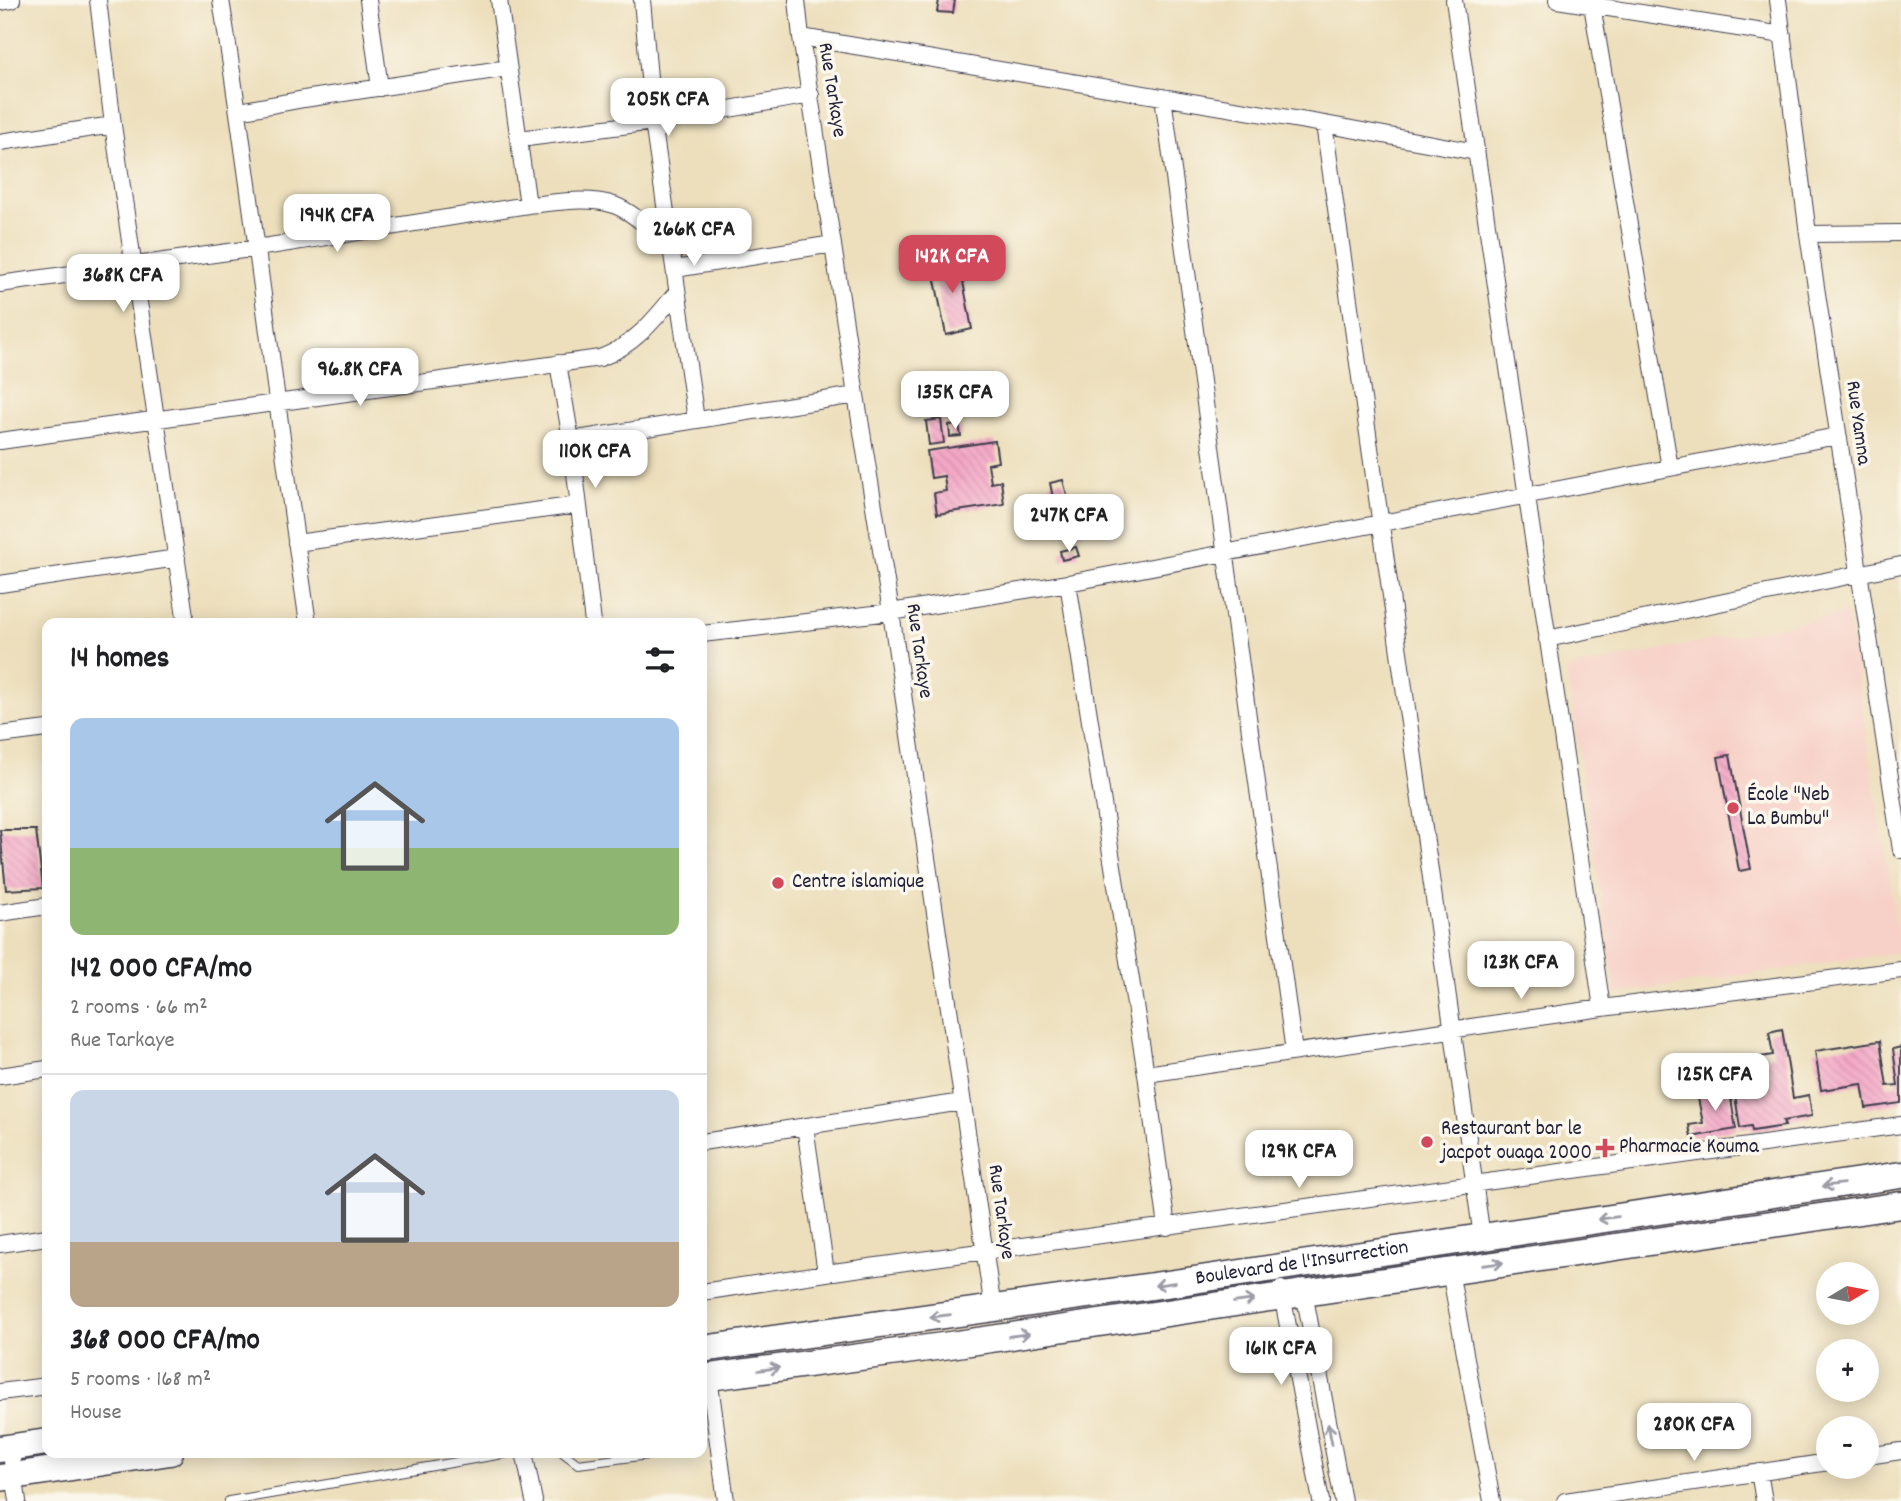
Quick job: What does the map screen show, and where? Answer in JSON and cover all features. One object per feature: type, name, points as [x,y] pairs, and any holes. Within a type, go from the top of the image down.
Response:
[{"type":"main road","name":"Boulevard de l'Insurrection","points":[[707,1348],[993,1309],[1901,1175]]},
{"type":"main road","name":"Boulevard de l'Insurrection","points":[[707,1377],[943,1346],[1901,1205]]},
{"type":"main road","points":[[5,1448],[42,1443]]},
{"type":"main road","points":[[11,1485],[141,1458]]},
{"type":"street","points":[[0,2],[12,0]]},
{"type":"street","points":[[98,0],[113,125],[185,618]]},
{"type":"street","points":[[221,0],[239,111],[307,618]]},
{"type":"street","points":[[368,0],[380,88]]},
{"type":"street","points":[[499,0],[527,205]]},
{"type":"street","points":[[642,0],[653,122],[696,420]]},
{"type":"street","name":"Rue Tarkaye","points":[[797,0],[891,612],[993,1309]]},
{"type":"street","points":[[1454,0],[1602,1008]]},
{"type":"street","points":[[1557,0],[1783,34]]},
{"type":"street","name":"Rue Yamna","points":[[1778,0],[1837,436],[1901,850]]},
{"type":"street","points":[[1583,3],[1670,468]]},
{"type":"street","points":[[801,37],[1476,152]]},
{"type":"street","points":[[239,111],[508,68]]},
{"type":"street","points":[[519,139],[653,122],[811,95]]},
{"type":"street","points":[[1163,97],[1294,1052]]},
{"type":"street","points":[[1324,124],[1482,1237]]},
{"type":"street","points":[[0,142],[113,125]]},
{"type":"street","points":[[0,284],[566,201],[596,201],[615,205],[671,247]]},
{"type":"street","points":[[1808,234],[1901,233]]},
{"type":"street","points":[[675,270],[833,244]]},
{"type":"street","points":[[0,441],[600,358],[614,353],[642,332],[677,292]]},
{"type":"street","points":[[558,363],[571,440],[592,618]]},
{"type":"street","points":[[571,440],[856,395]]},
{"type":"street","points":[[707,633],[891,612],[1068,583],[1837,436]]},
{"type":"street","points":[[296,543],[578,505]]},
{"type":"street","points":[[0,584],[177,558]]},
{"type":"street","points":[[1547,639],[1901,565]]},
{"type":"street","points":[[1068,583],[1146,1074],[1167,1227]]},
{"type":"street","points":[[0,735],[42,730]]},
{"type":"street","points":[[0,912],[42,907]]},
{"type":"street","points":[[1146,1074],[1602,1008],[1901,970]]},
{"type":"street","points":[[0,1076],[42,1070]]},
{"type":"street","points":[[707,1141],[962,1102]]},
{"type":"street","points":[[707,1291],[1901,1125]]},
{"type":"street","points":[[805,1126],[826,1273]]},
{"type":"street","points":[[0,1244],[42,1238]]},
{"type":"street","points":[[1289,1264],[1321,1501]]},
{"type":"street","points":[[1289,1264],[1293,1294],[1343,1501]]},
{"type":"street","points":[[1450,1271],[1492,1501]]},
{"type":"street","points":[[0,1392],[42,1387]]},
{"type":"street","points":[[707,1389],[726,1501]]},
{"type":"street","points":[[5,1448],[11,1485]]},
{"type":"street","points":[[1879,1454],[1901,1451]]},
{"type":"street","points":[[525,1458],[534,1501]]},
{"type":"street","points":[[1565,1501],[1816,1464]]},
{"type":"street","points":[[1759,1472],[1764,1501]]},
{"type":"lane","points":[[229,1501],[480,1458]]},
{"type":"lane","points":[[570,1458],[578,1464],[625,1458]]},
{"type":"shaded area","name":"École \"Neb La Bumbu\"","points":[[1847,613],[1901,952],[1616,994],[1566,669]]},
{"type":"building","points":[[939,0],[955,0],[953,13],[937,12]]},
{"type":"building","points":[[958,255],[972,329],[946,335],[931,260]]},
{"type":"building","points":[[941,419],[944,443],[929,445],[926,421]]},
{"type":"building","points":[[959,424],[961,436],[950,437],[949,425]]},
{"type":"building","points":[[995,441],[998,462],[988,464],[991,483],[1001,481],[1004,504],[937,514],[934,493],[946,491],[944,476],[931,478],[927,451]]},
{"type":"building","points":[[1063,480],[1068,499],[1054,503],[1050,483]]},
{"type":"building","points":[[1076,547],[1079,556],[1062,560],[1060,551]]},
{"type":"building","points":[[1730,755],[1751,869],[1739,871],[1718,757]]},
{"type":"building","points":[[0,830],[36,830],[42,888],[6,890]]},
{"type":"building","points":[[1782,1029],[1793,1098],[1809,1095],[1812,1116],[1783,1121],[1785,1126],[1752,1131],[1751,1126],[1740,1128],[1730,1062],[1773,1055],[1769,1032]]},
{"type":"building","points":[[1880,1041],[1887,1086],[1898,1085],[1893,1049],[1901,1047],[1901,1103],[1866,1108],[1862,1084],[1821,1090],[1815,1051]]},
{"type":"building","points":[[1726,1060],[1728,1071],[1702,1076],[1704,1087],[1696,1089],[1691,1067]]},
{"type":"building","points":[[1729,1087],[1736,1129],[1691,1137],[1689,1125],[1703,1123],[1697,1093]]},
{"type":"place","name":"École \"Neb La Bumbu\"","points":[[1733,808]]},
{"type":"place","name":"Centre islamique","points":[[778,883]]},
{"type":"place","name":"Restaurant bar le jacpot ouaga 2000","points":[[1427,1142]]},
{"type":"place","name":"Pharmacie Kouma","points":[[1605,1148]]}]
